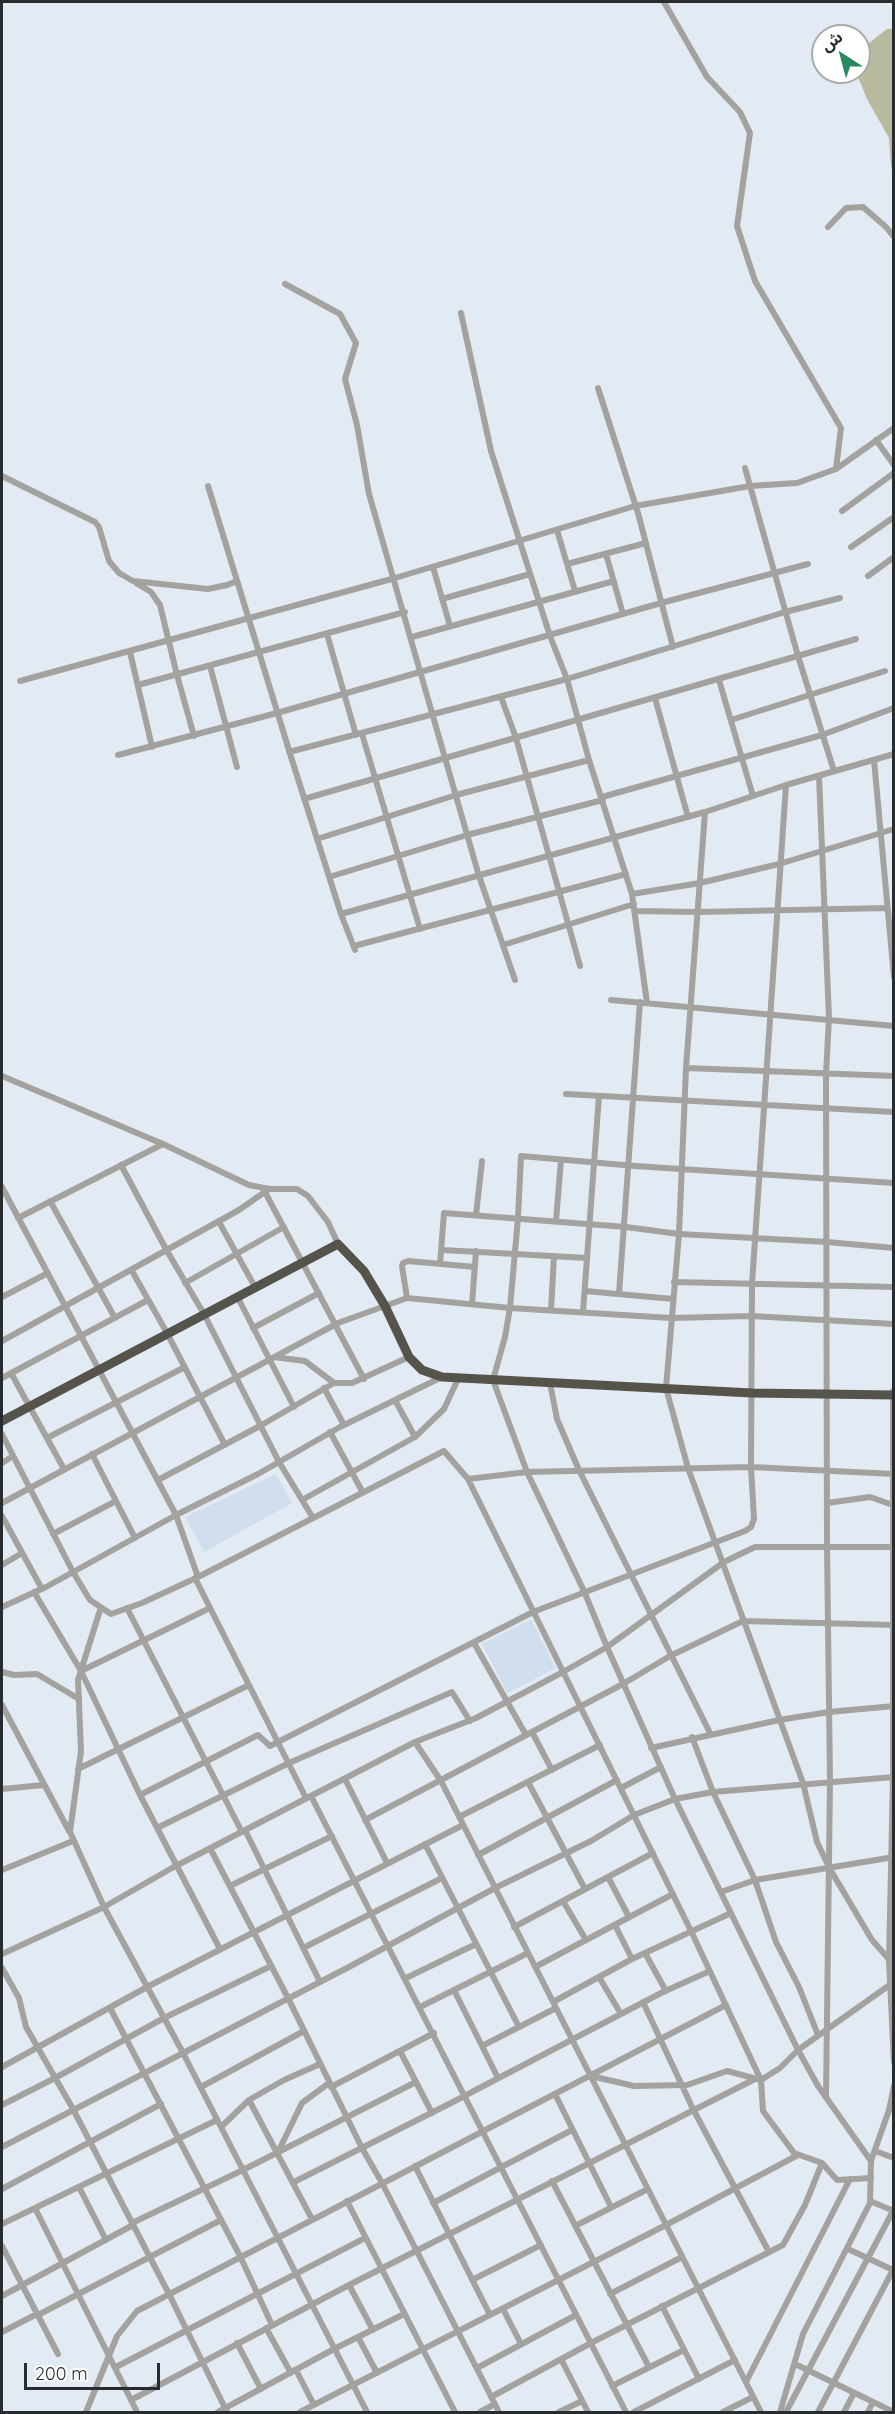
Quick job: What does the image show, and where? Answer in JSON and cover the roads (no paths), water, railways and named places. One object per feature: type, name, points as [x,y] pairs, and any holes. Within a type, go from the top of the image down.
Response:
[{"type":"highway","points":[[2,1421],[338,1244],[364,1271],[385,1306],[410,1358],[422,1370],[442,1377],[752,1393],[894,1393]]},
{"type":"street","points":[[664,2],[707,77],[740,112],[750,133],[736,226],[755,281],[841,428],[836,469]]},
{"type":"street","points":[[828,227],[846,208],[863,207],[894,237]]},
{"type":"street","points":[[285,284],[340,314],[356,343],[345,379],[357,425],[369,494],[405,612],[479,876],[515,980]]},
{"type":"street","points":[[461,313],[491,451],[538,602],[580,719],[590,759],[633,894],[643,1002],[633,1098],[619,1294]]},
{"type":"street","points":[[598,388],[646,543],[673,647]]},
{"type":"street","points":[[20,681],[395,578],[635,506],[750,486],[797,483],[836,469],[894,428]]},
{"type":"street","points":[[876,440],[894,465]]},
{"type":"street","points":[[745,468],[785,612],[834,771]]},
{"type":"street","points":[[842,511],[894,473]]},
{"type":"street","points":[[2,476],[95,522],[99,527],[109,561],[119,573],[151,592],[158,600],[194,736]]},
{"type":"street","points":[[208,486],[289,752],[354,948],[626,874]]},
{"type":"street","points":[[851,547],[894,517]]},
{"type":"street","points":[[557,530],[575,591]]},
{"type":"street","points":[[567,564],[646,543]]},
{"type":"street","points":[[606,554],[623,614]]},
{"type":"street","points":[[868,576],[894,557]]},
{"type":"street","points":[[118,755],[194,736],[661,603],[808,564]]},
{"type":"street","points":[[433,567],[450,626]]},
{"type":"street","points":[[442,599],[530,574]]},
{"type":"street","points":[[133,581],[208,589],[237,581]]},
{"type":"street","points":[[412,637],[614,581]]},
{"type":"street","points":[[289,752],[567,679],[785,612],[840,598]]},
{"type":"street","points":[[138,685],[405,612]]},
{"type":"street","points":[[327,634],[345,694],[375,778],[420,929]]},
{"type":"street","points":[[304,799],[856,639]]},
{"type":"street","points":[[130,652],[152,747]]},
{"type":"street","points":[[210,666],[237,767]]},
{"type":"street","points":[[731,720],[885,671]]},
{"type":"street","points":[[719,680],[753,796]]},
{"type":"street","points":[[501,696],[516,738],[580,966]]},
{"type":"street","points":[[656,698],[688,817]]},
{"type":"street","points":[[329,877],[467,835],[603,799],[677,775],[822,735],[894,708]]},
{"type":"street","points":[[341,914],[688,817],[786,785],[894,754]]},
{"type":"street","points":[[317,840],[456,795],[590,759]]},
{"type":"street","points":[[874,760],[894,977]]},
{"type":"street","points":[[819,776],[829,1018],[826,1074],[828,1110],[826,1286],[830,1869],[826,2097]]},
{"type":"street","points":[[140,1796],[258,1735],[270,1746],[533,1612],[751,1527],[754,1519],[751,1467],[752,1284],[786,785]]},
{"type":"street","points":[[705,812],[686,1068],[679,1234],[666,1388],[688,1468],[803,1783],[817,1842],[830,1869],[873,1940],[891,1963]]},
{"type":"street","points":[[633,894],[700,883],[779,864],[894,829]]},
{"type":"street","points":[[503,945],[634,908],[699,912],[887,908]]},
{"type":"street","points":[[611,1000],[770,1015],[829,1018],[894,1026]]},
{"type":"street","points":[[686,1068],[894,1076]]},
{"type":"street","points":[[2,1076],[163,1144],[249,1185],[267,1191],[297,1189],[308,1196],[328,1221],[338,1244]]},
{"type":"street","points":[[566,1094],[894,1112]]},
{"type":"street","points":[[583,1312],[599,1096]]},
{"type":"street","points":[[18,1218],[163,1144]]},
{"type":"street","points":[[871,2161],[826,2097],[798,2050],[675,1799],[584,1591],[527,1472],[493,1380],[506,1336],[510,1308],[519,1218],[521,1156],[628,1166],[894,1183]]},
{"type":"street","points":[[556,1221],[561,1160]]},
{"type":"street","points":[[476,1215],[482,1161]]},
{"type":"street","points":[[121,1166],[166,1251],[204,1314],[279,1462],[313,1518]]},
{"type":"street","points":[[2,1187],[176,1515],[196,1578],[210,1608],[289,1763],[332,1836],[389,1945],[626,2412]]},
{"type":"street","points":[[2,1341],[66,1308],[219,1222],[267,1191]]},
{"type":"street","points":[[267,1191],[364,1378]]},
{"type":"street","points":[[50,1201],[115,1318]]},
{"type":"street","points":[[440,1264],[444,1213],[624,1227],[679,1234],[755,1237],[894,1248]]},
{"type":"street","points":[[219,1222],[255,1287]]},
{"type":"street","points":[[185,1283],[284,1227]]},
{"type":"street","points":[[442,1250],[587,1258]]},
{"type":"street","points":[[472,1304],[477,1251]]},
{"type":"street","points":[[550,1310],[554,1256]]},
{"type":"street","points":[[407,1298],[403,1263],[408,1261],[475,1268]]},
{"type":"street","points":[[132,1271],[225,1445]]},
{"type":"street","points":[[2,1297],[48,1273]]},
{"type":"street","points":[[674,1282],[894,1287]]},
{"type":"street","points":[[585,1291],[673,1299]]},
{"type":"street","points":[[253,1328],[320,1293]]},
{"type":"street","points":[[237,1296],[271,1358],[294,1407]]},
{"type":"street","points":[[2,1503],[336,1324],[407,1298],[510,1308],[671,1318],[751,1316],[894,1324]]},
{"type":"street","points":[[2,1378],[148,1300]]},
{"type":"street","points":[[271,1358],[305,1361],[334,1383]]},
{"type":"street","points":[[158,1480],[260,1426],[334,1383],[352,1383],[410,1358]]},
{"type":"street","points":[[47,1438],[185,1367]]},
{"type":"street","points":[[11,1373],[64,1469]]},
{"type":"street","points":[[2,1607],[42,1589],[176,1515],[279,1462],[330,1432],[442,1377]]},
{"type":"street","points":[[302,1500],[415,1437],[444,1410],[458,1379]]},
{"type":"street","points":[[550,1383],[557,1419],[579,1470],[710,1733]]},
{"type":"street","points":[[324,1388],[344,1425]]},
{"type":"street","points":[[894,1393],[891,1963],[894,2062]]},
{"type":"street","points":[[395,1400],[415,1437]]},
{"type":"street","points":[[330,1432],[362,1491]]},
{"type":"street","points":[[2,1434],[73,1572],[90,1600],[111,1614],[196,1578],[444,1451],[468,1479],[691,1931],[758,2080],[763,2111],[794,2153],[822,2163],[837,2180],[871,2178]]},
{"type":"street","points":[[92,1454],[135,1538]]},
{"type":"street","points":[[2,1463],[13,1456]]},
{"type":"street","points":[[468,1479],[527,1472],[751,1467],[893,1473]]},
{"type":"street","points":[[827,1503],[870,1497],[893,1505]]},
{"type":"street","points":[[53,1534],[116,1501]]},
{"type":"street","points":[[2,1516],[42,1589]]},
{"type":"street","points":[[2,1954],[104,1907],[176,1866],[415,1742],[470,1721],[563,1672],[607,1647],[724,1562],[755,1547],[893,1547]]},
{"type":"street","points":[[2,1565],[22,1553]]},
{"type":"street","points":[[34,1592],[81,1671],[140,1796],[219,1950]]},
{"type":"street","points":[[70,1832],[81,1751],[78,1680],[101,1607]]},
{"type":"street","points":[[127,1608],[264,1869],[320,1982]]},
{"type":"street","points":[[81,1671],[210,1608]]},
{"type":"street","points":[[365,1820],[529,1734],[670,1656],[743,1621],[892,1624]]},
{"type":"street","points":[[474,1643],[506,1702],[552,1770]]},
{"type":"street","points":[[2,1672],[14,1675],[37,1674],[79,1698]]},
{"type":"street","points":[[78,1769],[249,1685]]},
{"type":"street","points":[[157,1828],[289,1763],[452,1692],[470,1721]]},
{"type":"street","points":[[2,1705],[70,1832],[104,1907],[201,2087],[367,2412]]},
{"type":"street","points":[[651,1748],[710,1733],[779,1720],[830,1712],[893,1707]]},
{"type":"street","points":[[2,1723],[10,1721]]},
{"type":"street","points":[[692,1737],[713,1792],[754,1880],[776,1942],[799,1987],[818,2035]]},
{"type":"street","points":[[415,1742],[441,1781],[761,2412]]},
{"type":"street","points":[[459,1817],[600,1745]]},
{"type":"street","points":[[621,1788],[660,1767]]},
{"type":"street","points":[[2,2146],[182,2051],[320,1982],[634,1815],[675,1799],[713,1792],[830,1780],[893,1777]]},
{"type":"street","points":[[345,1779],[387,1863]]},
{"type":"street","points":[[478,1855],[617,1780]]},
{"type":"street","points":[[528,1782],[585,1889]]},
{"type":"street","points":[[2,1789],[44,1785]]},
{"type":"street","points":[[2,2067],[147,1987],[463,1825]]},
{"type":"street","points":[[230,1886],[332,1836]]},
{"type":"street","points":[[2,1870],[74,1840]]},
{"type":"street","points":[[424,1844],[519,2027]]},
{"type":"street","points":[[210,1848],[499,2412]]},
{"type":"street","points":[[514,1927],[653,1853]]},
{"type":"street","points":[[721,1892],[754,1880],[892,1858]]},
{"type":"street","points":[[608,1877],[629,1917]]},
{"type":"street","points":[[303,1948],[442,1878]]},
{"type":"street","points":[[535,1967],[673,1894]]},
{"type":"street","points":[[563,1901],[586,1940]]},
{"type":"street","points":[[482,2046],[519,2027],[632,1959],[731,1913]]},
{"type":"street","points":[[615,1925],[632,1959]]},
{"type":"street","points":[[406,1978],[476,1944]]},
{"type":"street","points":[[420,2007],[528,1953]]},
{"type":"street","points":[[645,1953],[666,1991]]},
{"type":"street","points":[[2,2105],[164,2018],[271,1966]]},
{"type":"street","points":[[2,1968],[19,1998],[26,2027],[107,2174],[226,2410]]},
{"type":"street","points":[[294,2182],[465,2096],[643,2002],[710,1971]]},
{"type":"street","points":[[599,1977],[621,2014]]},
{"type":"street","points":[[131,2400],[517,2198],[780,2068],[798,2050],[892,1983]]},
{"type":"street","points":[[454,1990],[498,2078]]},
{"type":"street","points":[[643,2002],[693,2109],[769,2252]]},
{"type":"street","points":[[86,2412],[117,2336],[137,2311],[726,2005]]},
{"type":"street","points":[[110,2008],[240,2256],[269,2326],[313,2408]]},
{"type":"street","points":[[201,2087],[304,2031]]},
{"type":"street","points":[[278,2152],[302,2103],[330,2085],[434,2033]]},
{"type":"street","points":[[400,2051],[432,2113]]},
{"type":"street","points":[[221,2127],[249,2100],[284,2080],[320,2064]]},
{"type":"street","points":[[591,2076],[634,2086],[682,2085],[727,2071],[758,2080]]},
{"type":"street","points":[[2,2296],[133,2224],[416,2082]]},
{"type":"street","points":[[780,2412],[803,2334],[848,2249],[870,2201],[871,2161],[892,2100],[894,2086]]},
{"type":"street","points":[[555,2094],[611,2207]]},
{"type":"street","points":[[249,2100],[312,2219]]},
{"type":"street","points":[[2,2189],[161,2104]]},
{"type":"street","points":[[2,2224],[217,2120]]},
{"type":"street","points":[[433,2203],[572,2130]]},
{"type":"street","points":[[875,2151],[894,2158]]},
{"type":"street","points":[[300,2412],[313,2408],[798,2155]]},
{"type":"street","points":[[491,2397],[783,2245],[805,2205],[822,2163]]},
{"type":"street","points":[[415,2166],[490,2315]]},
{"type":"street","points":[[746,2382],[850,2179]]},
{"type":"street","points":[[552,2181],[649,2367]]},
{"type":"street","points":[[79,2187],[106,2240]]},
{"type":"street","points":[[575,2226],[648,2189]]},
{"type":"street","points":[[347,2201],[455,2412]]},
{"type":"street","points":[[786,2412],[893,2211],[870,2201]]},
{"type":"street","points":[[35,2208],[137,2412]]},
{"type":"street","points":[[2,2332],[221,2220]]},
{"type":"street","points":[[116,2367],[366,2238]]},
{"type":"street","points":[[472,2280],[541,2245]]},
{"type":"street","points":[[2,2246],[3,2255],[58,2354]]},
{"type":"street","points":[[818,2412],[893,2269],[848,2249]]},
{"type":"street","points":[[610,2294],[682,2257]]},
{"type":"street","points":[[349,2284],[373,2330]]},
{"type":"street","points":[[662,2306],[699,2379]]},
{"type":"street","points":[[503,2309],[521,2344]]},
{"type":"street","points":[[218,2412],[226,2410],[334,2349],[404,2314]]},
{"type":"street","points":[[477,2368],[576,2315]]},
{"type":"street","points":[[358,2337],[377,2373]]},
{"type":"street","points":[[237,2343],[261,2389]]},
{"type":"street","points":[[612,2386],[684,2350]]},
{"type":"street","points":[[561,2359],[588,2412]]},
{"type":"street","points":[[634,2412],[735,2360]]},
{"type":"street","points":[[795,2364],[894,2412]]},
{"type":"street","points":[[844,2412],[854,2393]]},
{"type":"street","points":[[723,2412],[753,2397]]},
{"type":"street","points":[[559,2412],[582,2401]]},
{"type":"street","points":[[868,2412],[873,2402]]},
{"type":"street","points":[[480,2412],[495,2404]]}]
